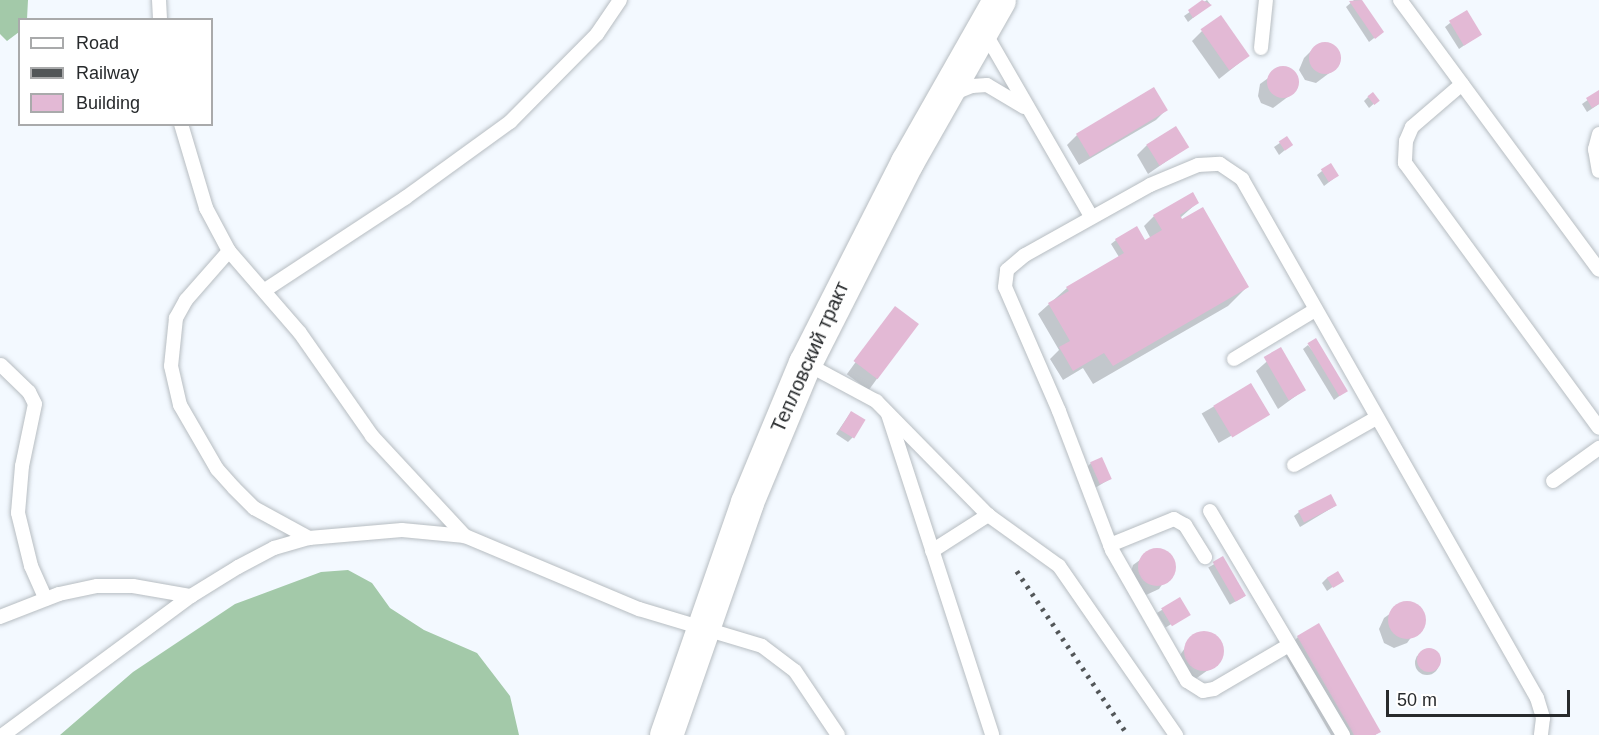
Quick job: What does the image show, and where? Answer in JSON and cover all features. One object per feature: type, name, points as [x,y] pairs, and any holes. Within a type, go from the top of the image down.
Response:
[{"type":"main road","name":"Тепловский тракт","points":[[666,735],[700,628],[747,502],[805,363],[870,232],[999,0]]},
{"type":"lane","points":[[159,0],[160,18]]},
{"type":"lane","points":[[265,290],[405,198],[510,122],[597,34],[620,0]]},
{"type":"lane","points":[[1261,48],[1266,0]]},
{"type":"lane","points":[[1400,0],[1599,270]]},
{"type":"lane","points":[[983,29],[1091,216]]},
{"type":"lane","points":[[1462,84],[1412,127],[1406,141],[1405,163],[1599,428]]},
{"type":"lane","points":[[943,98],[972,86],[987,86],[1008,94],[1034,117]]},
{"type":"lane","points":[[182,126],[206,208],[229,251],[265,290],[372,436],[465,536]]},
{"type":"lane","points":[[1599,134],[1594,149],[1599,171]]},
{"type":"lane","points":[[1289,645],[1214,689],[1194,688],[1110,544],[1059,411],[1005,287],[1004,278],[1013,263],[1091,216],[1186,168],[1211,164],[1228,167],[1242,179],[1537,698],[1543,718],[1541,735]]},
{"type":"lane","points":[[229,251],[186,300],[176,318],[171,366],[180,405],[217,468],[234,488],[254,508],[309,538]]},
{"type":"lane","points":[[1234,359],[1315,310]]},
{"type":"lane","points":[[805,363],[854,388],[887,410],[988,515],[1041,552],[1073,581],[1176,735]]},
{"type":"lane","points":[[1,365],[29,392],[35,404],[22,466],[18,513],[28,556],[46,598]]},
{"type":"lane","points":[[887,410],[992,735]]},
{"type":"lane","points":[[1294,465],[1376,418]]},
{"type":"lane","points":[[1553,481],[1599,448]]},
{"type":"lane","points":[[1210,511],[1343,735]]},
{"type":"lane","points":[[932,551],[988,515]]},
{"type":"lane","points":[[1110,544],[1174,519],[1185,525],[1205,556]]},
{"type":"lane","points":[[3,735],[191,596],[274,548],[309,538],[402,530],[465,536],[639,609],[762,646],[778,655],[809,689],[838,735]]},
{"type":"lane","points":[[0,617],[46,598],[97,586],[133,586],[191,596]]},
{"type":"green space","points":[[0,0],[28,0],[27,18],[18,18],[18,33],[7,41],[0,34]]},
{"type":"green space","points":[[348,570],[372,583],[390,608],[424,630],[477,653],[510,696],[519,735],[60,735],[133,672],[235,604],[321,572]]},
{"type":"building","points":[[1202,0],[1212,5],[1193,18],[1188,10]]},
{"type":"building","points":[[1362,0],[1384,32],[1375,39],[1349,1]]},
{"type":"building","points":[[1467,10],[1482,35],[1464,46],[1449,21]]},
{"type":"building","points":[[1221,15],[1250,56],[1229,70],[1201,29]]},
{"type":"building","points":[[1325,42],[1336,47],[1341,58],[1336,69],[1325,74],[1314,69],[1309,58],[1314,47]]},
{"type":"building","points":[[1283,66],[1294,71],[1299,82],[1294,93],[1283,98],[1272,93],[1267,82],[1272,71]]},
{"type":"building","points":[[1154,87],[1168,110],[1090,157],[1076,134]]},
{"type":"building","points":[[1599,90],[1599,104],[1592,108],[1586,98]]},
{"type":"building","points":[[1373,92],[1380,101],[1374,105],[1367,96]]},
{"type":"building","points":[[1176,126],[1189,147],[1160,166],[1146,145]]},
{"type":"building","points":[[1287,136],[1293,145],[1285,151],[1279,142]]},
{"type":"building","points":[[1331,163],[1339,176],[1329,182],[1321,169]]},
{"type":"building","points":[[1193,192],[1199,203],[1180,215],[1182,219],[1203,207],[1249,287],[1113,366],[1104,353],[1073,371],[1059,347],[1070,341],[1048,303],[1069,291],[1066,287],[1124,253],[1115,239],[1137,226],[1145,240],[1162,230],[1153,215]]},
{"type":"building","points":[[895,306],[919,324],[877,379],[853,361]]},
{"type":"building","points":[[1316,338],[1348,391],[1339,396],[1307,343]]},
{"type":"building","points":[[1281,347],[1306,390],[1289,400],[1264,357]]},
{"type":"building","points":[[1251,383],[1270,415],[1232,437],[1213,406]]},
{"type":"building","points":[[851,411],[866,420],[854,439],[840,430]]},
{"type":"building","points":[[1102,457],[1112,479],[1100,484],[1090,462]]},
{"type":"building","points":[[1331,494],[1337,506],[1304,522],[1298,511]]},
{"type":"building","points":[[1157,548],[1170,554],[1176,567],[1170,580],[1157,586],[1144,580],[1138,567],[1144,554]]},
{"type":"building","points":[[1223,556],[1246,596],[1236,602],[1213,562]]},
{"type":"building","points":[[1338,571],[1344,581],[1333,588],[1327,578]]},
{"type":"building","points":[[1180,597],[1191,615],[1172,626],[1161,608]]},
{"type":"building","points":[[1407,601],[1420,607],[1426,620],[1420,633],[1407,639],[1394,633],[1388,620],[1394,607]]},
{"type":"building","points":[[1319,623],[1381,732],[1375,735],[1354,735],[1297,636]]},
{"type":"building","points":[[1204,631],[1218,637],[1224,651],[1218,665],[1204,671],[1190,665],[1184,651],[1190,637]]},
{"type":"building","points":[[1424,648],[1434,648],[1441,655],[1441,665],[1434,672],[1424,672],[1417,665],[1417,655]]},
{"type":"railway","points":[[1017,571],[1128,735]]}]
